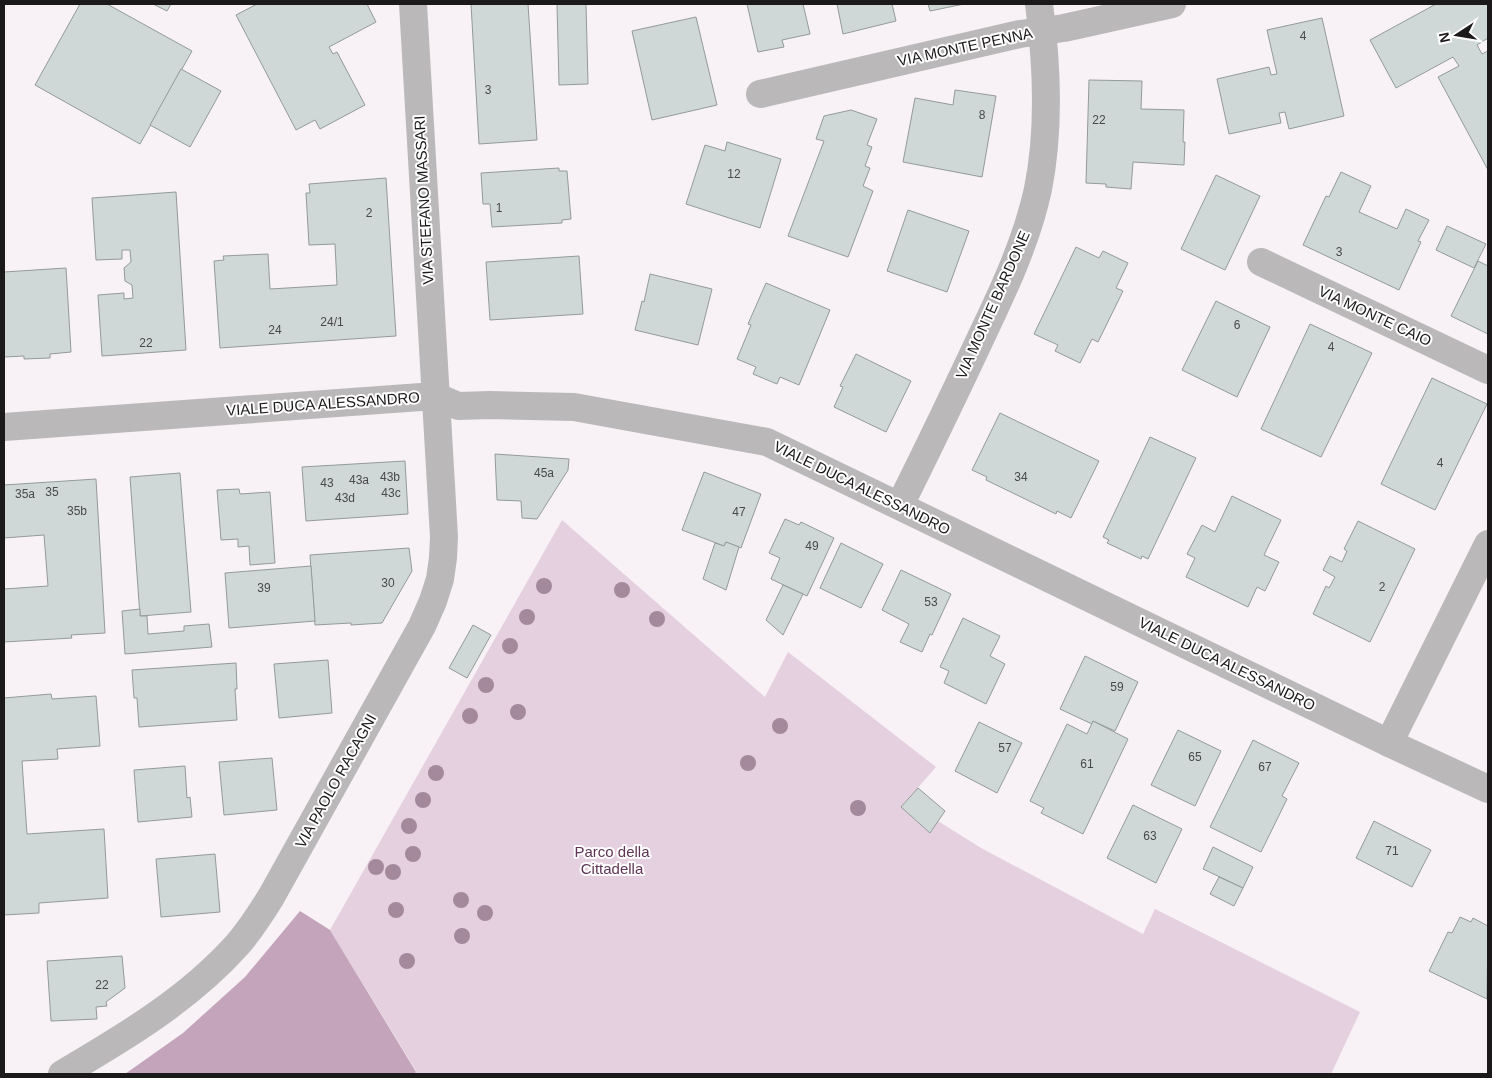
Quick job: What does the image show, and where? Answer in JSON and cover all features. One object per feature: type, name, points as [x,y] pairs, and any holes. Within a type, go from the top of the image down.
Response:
[{"type":"street","name":"VIA STEFANO MASSARI","points":[[413,4],[435,396]]},
{"type":"street","name":"VIA MONTE BARDONE","points":[[900,506],[996,307],[1017,259],[1032,212],[1038,189],[1044,145],[1045,77],[1039,4]]},
{"type":"street","name":"VIA MONTE PENNA","points":[[760,94],[1020,34],[1064,28],[1172,4]]},
{"type":"street","name":"VIA MONTE CAIO","points":[[1261,262],[1488,370]]},
{"type":"street","name":"VIALE DUCA ALESSANDRO","points":[[4,427],[435,396],[458,406],[490,405],[574,408],[767,442],[1488,789]]},
{"type":"street","name":"VIA PAOLO RACAGNI","points":[[62,1074],[112,1044],[186,994],[209,974],[238,944],[271,897],[405,657],[433,601],[440,579],[443,558],[444,537],[435,396]]},
{"type":"street","points":[[1390,743],[1488,544]]},
{"type":"green space","name":"Parco della Cittadella","points":[[562,520],[765,697],[788,652],[936,767],[901,807],[930,833],[938,821],[981,848],[1143,934],[1155,909],[1360,1012],[1331,1074],[413,1074],[416,1071],[330,930]]},
{"type":"shaded area","points":[[300,911],[330,930],[416,1072],[413,1074],[125,1074],[183,1033],[245,977]]},
{"type":"building","points":[[80,4],[107,4],[192,51],[140,144],[35,85]]},
{"type":"building","points":[[153,4],[171,4],[167,11]]},
{"type":"building","points":[[257,4],[367,4],[376,22],[329,47],[333,54],[337,52],[365,105],[320,129],[315,120],[296,130],[236,15]]},
{"type":"building","points":[[471,4],[528,4],[537,140],[479,144]]},
{"type":"building","points":[[557,4],[586,4],[588,84],[559,85]]},
{"type":"building","points":[[747,4],[803,4],[810,34],[782,40],[784,47],[758,52]]},
{"type":"building","points":[[837,4],[892,4],[896,21],[843,34]]},
{"type":"building","points":[[928,4],[964,4],[930,11]]},
{"type":"building","points":[[1436,4],[1488,4],[1488,38],[1477,45],[1482,54],[1488,51],[1488,170],[1438,77],[1459,66],[1453,57],[1396,88],[1370,40]]},
{"type":"building","points":[[696,17],[717,105],[652,120],[632,31]]},
{"type":"building","points":[[1322,18],[1344,116],[1289,129],[1285,112],[1279,113],[1281,123],[1229,134],[1217,79],[1269,67],[1271,75],[1277,74],[1267,30]]},
{"type":"building","points":[[181,69],[221,91],[190,147],[150,125]]},
{"type":"building","points":[[1089,80],[1142,81],[1141,109],[1184,110],[1184,165],[1133,162],[1131,189],[1106,187],[1106,184],[1086,183]]},
{"type":"building","points":[[955,90],[996,96],[982,177],[903,162],[915,98],[953,105]]},
{"type":"building","points":[[851,110],[877,119],[867,145],[872,147],[865,166],[870,168],[863,186],[873,191],[848,257],[788,236],[824,141],[816,139],[824,116]]},
{"type":"building","points":[[727,142],[781,159],[760,228],[686,204],[705,145],[725,151]]},
{"type":"building","points":[[559,168],[559,171],[567,171],[571,219],[562,220],[562,223],[492,227],[490,204],[483,204],[481,173]]},
{"type":"building","points":[[1341,172],[1371,186],[1359,212],[1397,229],[1406,209],[1429,220],[1418,241],[1421,242],[1399,290],[1303,245],[1326,196],[1329,197]]},
{"type":"building","points":[[1216,175],[1260,196],[1225,270],[1181,249]]},
{"type":"building","points":[[386,178],[396,336],[220,348],[214,261],[224,260],[223,256],[268,254],[270,289],[337,285],[335,244],[309,245],[306,193],[310,193],[309,184]]},
{"type":"building","points":[[176,192],[186,350],[102,356],[98,295],[124,293],[124,299],[133,298],[132,285],[125,281],[124,268],[131,262],[130,250],[122,250],[122,259],[96,260],[92,198]]},
{"type":"building","points":[[908,210],[969,231],[947,292],[887,271]]},
{"type":"building","points":[[1447,226],[1486,244],[1474,268],[1436,250]]},
{"type":"building","points":[[1076,247],[1099,258],[1103,251],[1128,263],[1116,288],[1123,291],[1098,342],[1092,339],[1080,363],[1055,351],[1058,345],[1034,334]]},
{"type":"building","points":[[579,256],[583,314],[490,320],[486,262]]},
{"type":"building","points":[[1478,261],[1488,266],[1488,334],[1451,316]]},
{"type":"building","points":[[66,268],[71,352],[50,354],[50,358],[24,359],[24,356],[4,357],[4,272]]},
{"type":"building","points":[[650,274],[712,289],[698,345],[635,330]]},
{"type":"building","points":[[766,283],[830,310],[799,385],[780,377],[777,384],[753,374],[756,367],[737,359],[751,325],[748,324]]},
{"type":"building","points":[[1216,301],[1270,327],[1237,397],[1182,370]]},
{"type":"building","points":[[1310,324],[1372,353],[1321,457],[1261,429]]},
{"type":"building","points":[[856,354],[911,381],[886,432],[834,407],[843,387],[840,386]]},
{"type":"building","points":[[1432,378],[1487,404],[1435,510],[1381,484]]},
{"type":"building","points":[[1000,413],[1099,461],[1071,518],[1057,511],[1056,514],[986,480],[987,477],[972,470]]},
{"type":"building","points":[[1150,437],[1196,458],[1148,559],[1142,556],[1141,559],[1107,543],[1109,540],[1103,537]]},
{"type":"building","points":[[495,454],[569,459],[568,470],[537,519],[522,518],[521,501],[497,500]]},
{"type":"building","points":[[405,461],[408,514],[306,521],[302,467]]},
{"type":"building","points":[[704,472],[761,494],[741,548],[726,542],[724,546],[682,530]]},
{"type":"building","points":[[180,473],[191,612],[140,616],[130,477]]},
{"type":"building","points":[[96,479],[105,633],[71,635],[72,638],[4,642],[4,589],[48,586],[44,535],[4,538],[4,485]]},
{"type":"building","points":[[239,489],[240,494],[270,492],[275,563],[250,565],[249,546],[238,547],[238,539],[221,540],[217,490]]},
{"type":"building","points":[[1232,496],[1281,520],[1264,555],[1279,562],[1265,591],[1257,587],[1248,607],[1186,577],[1195,558],[1187,554],[1202,525],[1215,532]]},
{"type":"building","points":[[785,519],[799,525],[801,522],[834,538],[807,596],[771,579],[780,558],[769,553]]},
{"type":"building","points":[[1358,521],[1415,549],[1370,642],[1313,614],[1326,586],[1329,588],[1335,577],[1323,570],[1330,556],[1342,562],[1347,551],[1344,549]]},
{"type":"building","points":[[726,542],[739,547],[726,590],[703,579],[715,543],[724,546]]},
{"type":"building","points":[[841,543],[883,564],[861,608],[820,588]]},
{"type":"building","points":[[409,548],[412,571],[382,623],[315,625],[310,555]]},
{"type":"building","points":[[311,566],[315,621],[229,628],[225,573]]},
{"type":"building","points":[[901,570],[951,594],[922,652],[900,642],[909,624],[882,610]]},
{"type":"building","points":[[783,585],[803,594],[783,635],[766,620]]},
{"type":"building","points":[[140,609],[140,616],[147,616],[148,634],[184,631],[184,626],[209,624],[212,647],[125,654],[122,611]]},
{"type":"building","points":[[963,618],[1000,636],[990,656],[1005,664],[986,704],[944,683],[949,671],[940,667]]},
{"type":"building","points":[[473,625],[491,635],[467,678],[449,668]]},
{"type":"building","points":[[1085,656],[1138,682],[1115,731],[1093,721],[1092,724],[1060,709]]},
{"type":"building","points":[[328,660],[332,713],[279,718],[274,664]]},
{"type":"building","points":[[236,663],[237,720],[139,727],[137,698],[134,698],[132,670]]},
{"type":"building","points":[[51,694],[52,699],[96,696],[100,746],[57,749],[58,759],[22,761],[27,834],[104,829],[108,898],[39,903],[39,913],[4,915],[4,698]]},
{"type":"building","points":[[1093,721],[1128,739],[1083,834],[1041,813],[1044,808],[1030,801],[1067,724],[1087,734]]},
{"type":"building","points":[[979,722],[1022,743],[997,793],[955,771]]},
{"type":"building","points":[[1178,730],[1221,751],[1195,806],[1151,785]]},
{"type":"building","points":[[1253,740],[1299,763],[1282,796],[1287,799],[1261,852],[1210,827]]},
{"type":"building","points":[[272,758],[277,810],[224,815],[219,762]]},
{"type":"building","points":[[185,766],[187,798],[190,797],[192,817],[138,822],[134,770]]},
{"type":"building","points":[[918,788],[945,811],[930,833],[901,807]]},
{"type":"building","points":[[1133,805],[1182,829],[1156,883],[1107,858]]},
{"type":"building","points":[[1374,821],[1431,850],[1412,887],[1356,858]]},
{"type":"building","points":[[1213,847],[1253,867],[1243,888],[1203,869]]},
{"type":"building","points":[[215,854],[220,912],[161,917],[156,859]]},
{"type":"building","points":[[1219,877],[1243,888],[1234,906],[1210,894]]},
{"type":"building","points":[[1460,917],[1471,922],[1473,918],[1488,926],[1487,999],[1429,971],[1448,932],[1452,933]]},
{"type":"building","points":[[122,956],[125,988],[106,1002],[107,1006],[96,1007],[97,1019],[51,1021],[47,961]]}]
